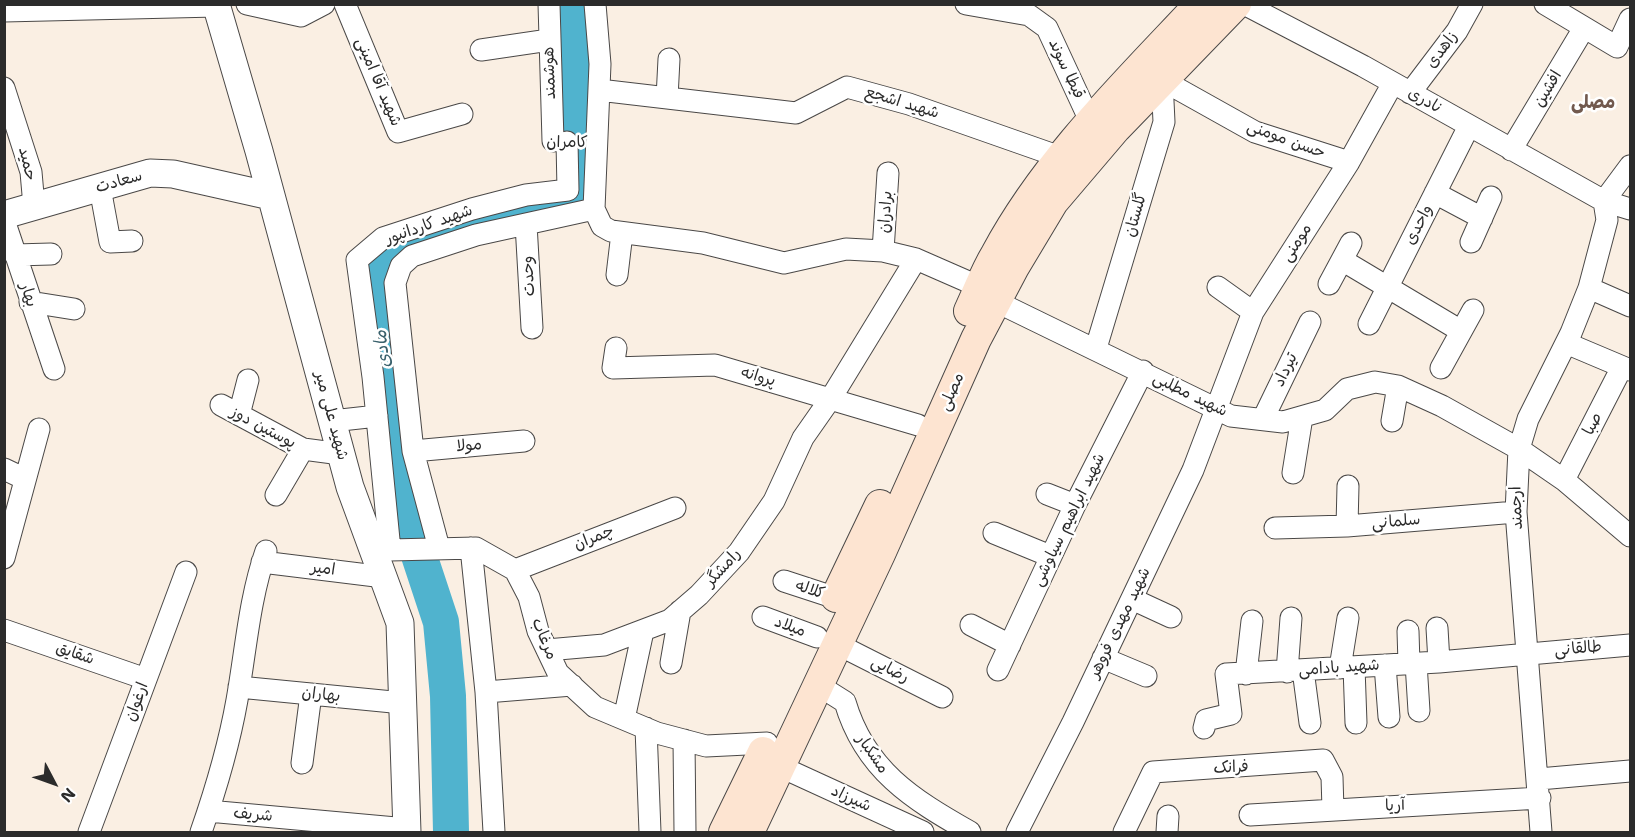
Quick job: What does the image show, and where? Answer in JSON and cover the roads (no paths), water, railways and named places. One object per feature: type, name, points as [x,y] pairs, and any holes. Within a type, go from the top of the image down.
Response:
[{"type":"main road","name":"مصلی","points":[[749,832],[773,754],[988,294],[996,254],[1034,193],[1091,123],[1200,4]]},
{"type":"main road","name":"مصلی","points":[[724,832],[818,685],[836,598],[918,425],[988,294],[1053,202],[1116,128],[1236,4]]},
{"type":"street","points":[[247,4],[301,16],[324,4]]},
{"type":"street","name":"شهید آقا امینی","points":[[345,4],[398,132],[462,114]]},
{"type":"street","name":"هوشمند","points":[[549,4],[552,142]]},
{"type":"street","points":[[595,4],[600,64],[594,209],[602,226],[610,231],[622,233],[617,275]]},
{"type":"street","name":"قیطا سوند","points":[[966,4],[1030,10],[1047,28],[1091,123]]},
{"type":"street","name":"نادری","points":[[1244,4],[1604,201]]},
{"type":"street","name":"زاهدی","points":[[1401,88],[1457,32],[1472,4]]},
{"type":"street","points":[[1545,4],[1617,47],[1630,19]]},
{"type":"street","points":[[4,11],[216,5]]},
{"type":"street","name":"شهید علی میر","points":[[216,5],[341,454],[381,548],[384,577],[400,623],[407,831]]},
{"type":"street","name":"افشین","points":[[1511,150],[1584,28]]},
{"type":"street","points":[[481,50],[549,40]]},
{"type":"street","points":[[667,98],[669,59]]},
{"type":"street","name":"حسن مومنی","points":[[1162,80],[1255,132],[1348,162]]},
{"type":"street","name":"گلستان","points":[[1096,348],[1164,122],[1162,80]]},
{"type":"street","name":"شهید اشجع","points":[[599,90],[796,113],[847,87],[909,104],[1063,158]]},
{"type":"street","name":"حمید","points":[[4,88],[32,172],[34,206]]},
{"type":"street","name":"مومنی","points":[[1216,409],[1253,312],[1348,162],[1401,88]]},
{"type":"street","name":"واحدی","points":[[1369,324],[1469,126]]},
{"type":"street","name":"کامران","points":[[552,142],[597,143]]},
{"type":"street","name":"شهید کاردانپور","points":[[381,548],[377,416],[357,260],[383,238],[461,212],[526,195],[568,190],[552,142]]},
{"type":"street","points":[[1630,166],[1604,201],[1630,209]]},
{"type":"street","name":"سعادت","points":[[4,215],[150,173],[173,174],[271,196]]},
{"type":"street","name":"برادران","points":[[883,250],[888,173]]},
{"type":"street","points":[[100,188],[110,242],[132,241]]},
{"type":"street","points":[[1435,193],[1482,218]]},
{"type":"street","points":[[1471,242],[1491,197]]},
{"type":"street","name":"ارجمند","points":[[1541,832],[1516,512],[1519,449],[1528,419],[1566,343],[1589,288],[1607,220],[1604,201]]},
{"type":"street","name":"شهید کاردانپور","points":[[439,549],[413,451],[395,283],[401,266],[412,256],[476,235],[594,209]]},
{"type":"street","name":"بهار","points":[[4,220],[54,369]]},
{"type":"street","name":"وحدت","points":[[526,224],[532,328]]},
{"type":"street","name":"شهید مطلبی","points":[[622,233],[703,243],[784,263],[846,249],[883,250],[916,260],[988,294],[1231,416],[1283,422],[1325,410],[1347,389],[1375,382],[1398,386],[1442,406],[1519,449],[1629,529]]},
{"type":"street","points":[[1329,284],[1347,251],[1388,286],[1461,332]]},
{"type":"street","points":[[15,255],[51,254]]},
{"type":"street","name":"رامشگر","points":[[547,650],[604,645],[670,620],[739,552],[774,501],[803,438],[831,398],[916,260]]},
{"type":"street","points":[[1218,287],[1253,312]]},
{"type":"street","points":[[1589,288],[1630,306]]},
{"type":"street","points":[[30,302],[74,309]]},
{"type":"street","points":[[1441,368],[1473,310]]},
{"type":"street","name":"تیرداد","points":[[1263,419],[1310,322]]},
{"type":"street","points":[[1566,343],[1626,369]]},
{"type":"street","name":"پروانه","points":[[616,348],[613,368],[715,365],[918,425]]},
{"type":"street","name":"صبا","points":[[1564,480],[1626,369]]},
{"type":"street","name":"شهید ابراهیم سیاوشی","points":[[998,670],[1075,504],[1143,371]]},
{"type":"street","name":"پوستین دوز","points":[[248,380],[230,410],[303,449],[341,454]]},
{"type":"street","points":[[1392,421],[1398,386]]},
{"type":"street","name":"شهید مهدی فروهر","points":[[1017,832],[1193,470],[1216,409]]},
{"type":"street","points":[[332,421],[377,416]]},
{"type":"street","points":[[1293,473],[1302,417]]},
{"type":"street","points":[[4,558],[39,429]]},
{"type":"street","name":"مولا","points":[[413,451],[525,441]]},
{"type":"street","points":[[276,495],[303,449]]},
{"type":"street","points":[[4,469],[25,479]]},
{"type":"street","points":[[1347,526],[1348,486]]},
{"type":"street","points":[[1047,494],[1075,504]]},
{"type":"street","name":"چمران","points":[[514,570],[675,508]]},
{"type":"street","name":"سلمانی","points":[[1275,528],[1347,526],[1516,512]]},
{"type":"street","points":[[994,533],[1050,556]]},
{"type":"street","points":[[381,548],[476,548],[514,570]]},
{"type":"street","points":[[471,548],[486,692],[494,832]]},
{"type":"street","name":"امیر","points":[[239,687],[247,623],[264,557],[384,577]]},
{"type":"street","name":"مرغاب","points":[[514,570],[529,597],[547,650],[558,673],[595,707],[646,728],[706,746],[773,754]]},
{"type":"street","name":"ارغوان","points":[[89,832],[186,572]]},
{"type":"street","name":"کلاله","points":[[784,581],[836,598]]},
{"type":"street","points":[[1132,598],[1171,617]]},
{"type":"street","points":[[671,663],[680,611]]},
{"type":"street","name":"میلاد","points":[[763,617],[827,640]]},
{"type":"street","points":[[1291,618],[1295,671],[1310,723]]},
{"type":"street","points":[[1348,618],[1347,668],[1356,723]]},
{"type":"street","points":[[1246,674],[1252,621]]},
{"type":"street","points":[[971,625],[1010,645]]},
{"type":"street","points":[[1437,628],[1439,662]]},
{"type":"street","name":"شقایق","points":[[4,630],[146,679]]},
{"type":"street","points":[[624,719],[643,631]]},
{"type":"street","points":[[1408,631],[1419,711]]},
{"type":"street","name":"رضایی","points":[[827,640],[942,697]]},
{"type":"street","name":"طالقانی","points":[[1526,654],[1630,645]]},
{"type":"street","name":"شهید بادامی","points":[[1204,728],[1206,720],[1231,714],[1226,674],[1439,662],[1526,654]]},
{"type":"street","points":[[1103,658],[1146,676]]},
{"type":"street","points":[[1385,665],[1389,717]]},
{"type":"street","points":[[486,692],[572,685]]},
{"type":"street","name":"مشکبار","points":[[818,685],[845,702],[852,725],[890,780],[932,811],[970,832]]},
{"type":"street","points":[[201,832],[217,784],[239,687]]},
{"type":"street","name":"بهاران","points":[[239,687],[403,703]]},
{"type":"street","points":[[302,764],[311,694]]},
{"type":"street","points":[[646,728],[650,832]]},
{"type":"street","points":[[684,740],[686,832]]},
{"type":"street","name":"شیرزاد","points":[[773,754],[923,832]]},
{"type":"street","name":"فرانک","points":[[1124,832],[1153,772],[1323,760],[1332,777],[1334,810]]},
{"type":"street","name":"آریا","points":[[1250,815],[1334,810],[1539,788],[1630,771]]},
{"type":"street","name":"شریف","points":[[208,811],[407,831]]},
{"type":"waterway","name":"مادی","points":[[451,832],[448,696],[441,622],[408,522],[397,466],[378,307],[381,262],[403,249],[451,228],[580,197],[571,4]]},
{"type":"district","name":"مصلی","points":[[1593,103]]}]
